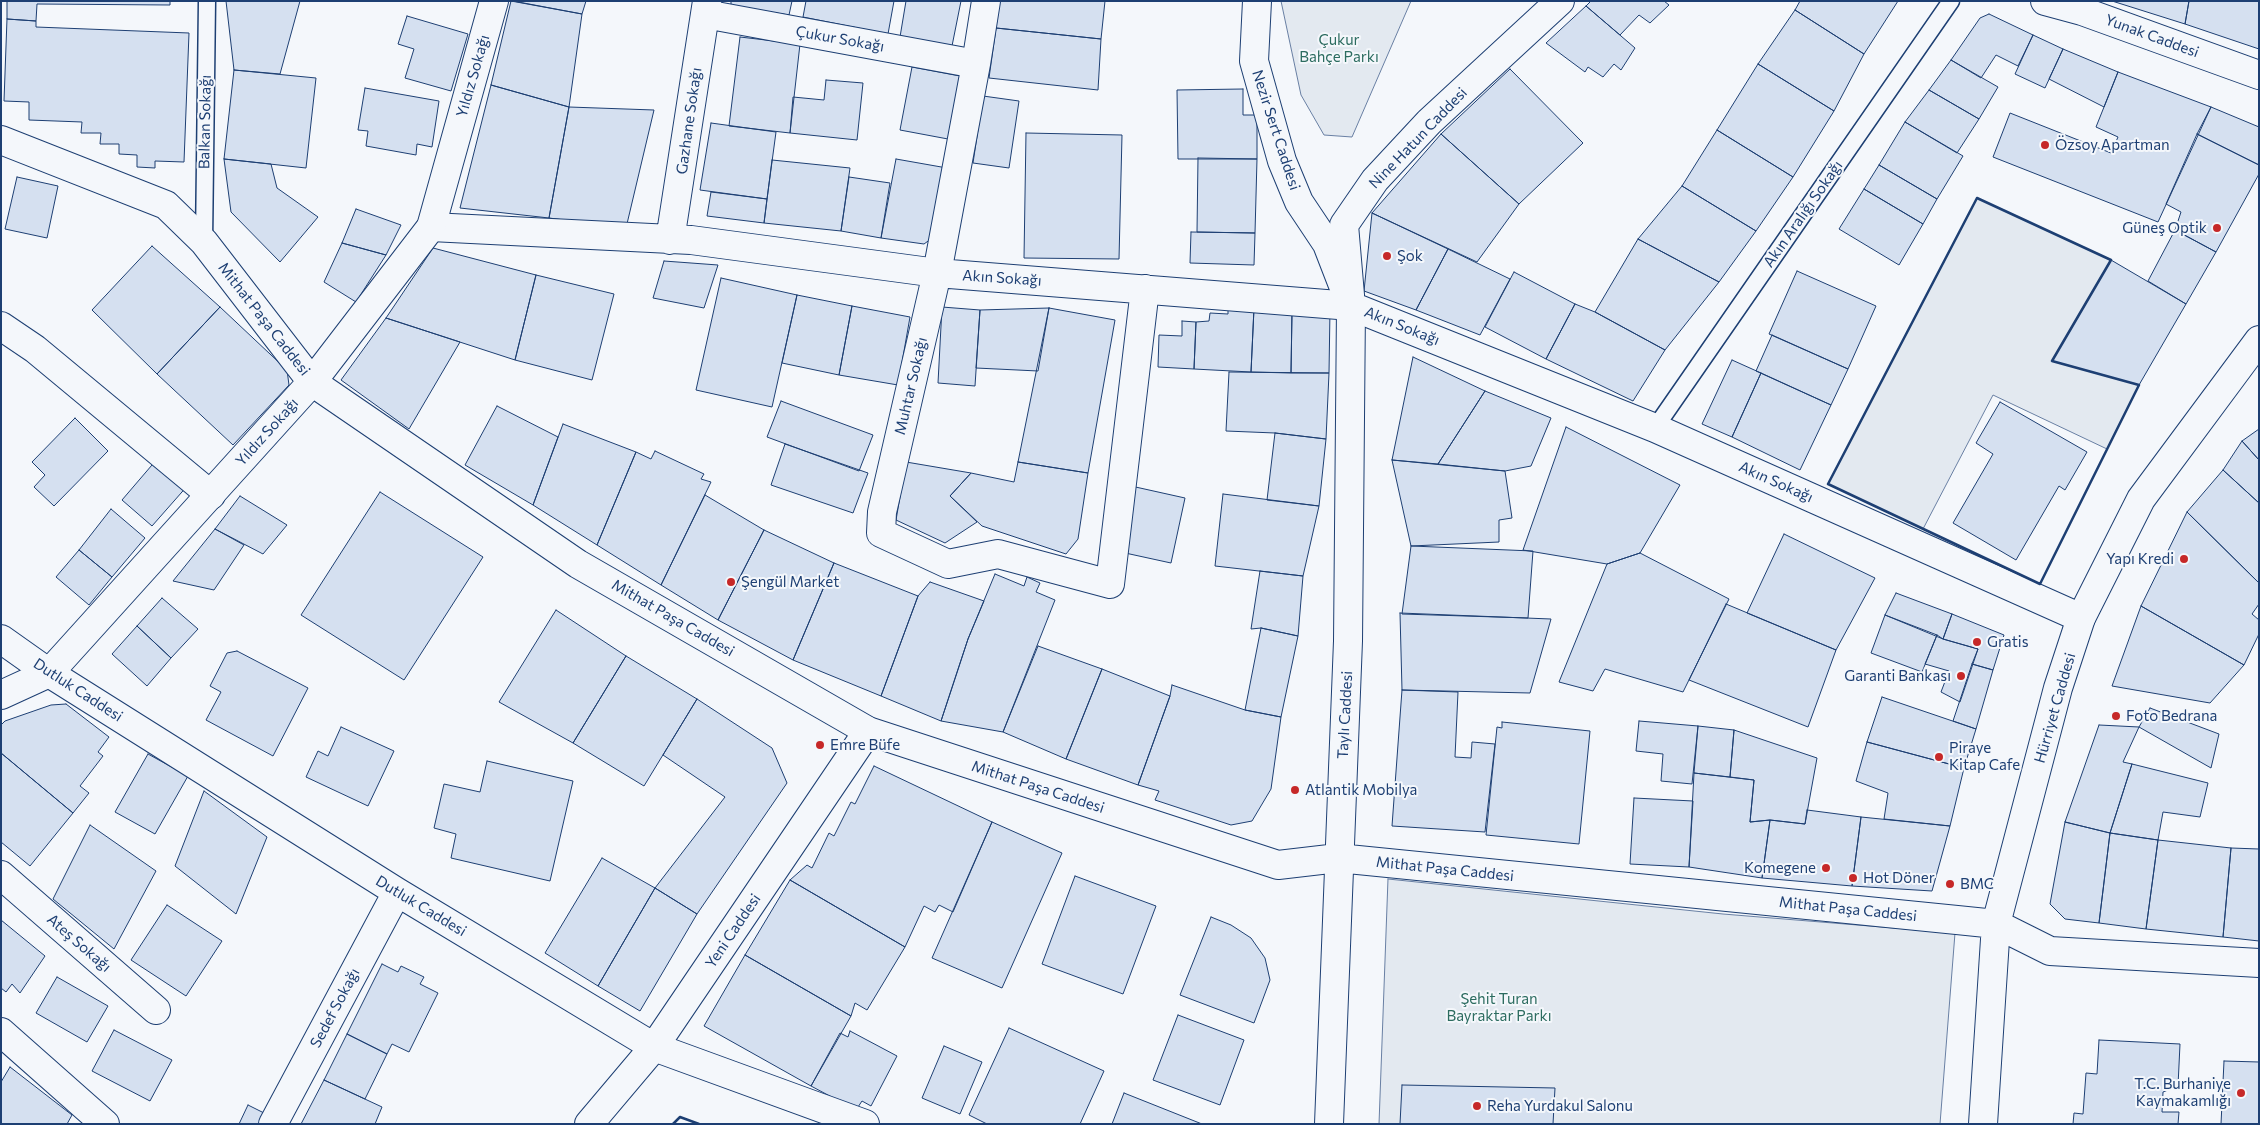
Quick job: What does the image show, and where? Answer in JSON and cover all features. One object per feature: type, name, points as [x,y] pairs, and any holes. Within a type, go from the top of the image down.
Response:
[{"type":"street","name":"Yıldız Sokağı","points":[[1,695],[49,673],[312,382],[431,227],[494,1]]},
{"type":"street","name":"Muhtar Sokağı","points":[[986,1],[937,273],[882,512],[881,533],[948,564],[998,554],[1110,584],[1145,289]]},
{"type":"street","name":"Nezir Sert Caddesi","points":[[1257,1],[1254,61],[1282,160],[1299,202],[1326,244],[1351,306]]},
{"type":"street","name":"Nine Hatun Caddesi","points":[[1351,306],[1344,225],[1354,210],[1375,180],[1430,122],[1560,1]]},
{"type":"street","name":"Yunak Caddesi","points":[[2045,1],[2085,6],[2259,75]]},
{"type":"street","name":"Çukur Sokağı","points":[[706,8],[976,64]]},
{"type":"street","name":"Gazhane Sokağı","points":[[670,240],[706,8]]},
{"type":"street","name":"Mithat Paşa Caddesi","points":[[1,140],[166,205],[204,242],[312,382],[578,564],[868,731],[1278,865],[1338,858],[1996,924],[2050,951],[2259,962]]},
{"type":"street","name":"Akın Sokağı","points":[[431,227],[691,240],[937,273],[1351,306],[1655,428],[2081,618]]},
{"type":"street","name":"Taylı Caddesi","points":[[1329,1124],[1348,641],[1351,306]]},
{"type":"street","points":[[1,326],[35,348],[211,495]]},
{"type":"street","name":"Hürriyet Caddesi","points":[[1983,1124],[1996,924],[2058,688],[2081,618],[2141,499],[2249,363],[2259,340]]},
{"type":"street","name":"Dutluk Caddesi","points":[[1,639],[49,673],[397,892],[654,1048],[865,1124]]},
{"type":"street","name":"Yeni Caddesi","points":[[589,1124],[654,1048],[868,731]]},
{"type":"street","name":"Ateş Sokağı","points":[[1,875],[156,1010]]},
{"type":"street","name":"Sedef Sokağı","points":[[274,1124],[397,892]]},
{"type":"street","points":[[1,1032],[105,1124]]},
{"type":"lane","name":"Balkan Sokağı","points":[[204,242],[207,1]]},
{"type":"lane","name":"Akın Aralığı Sokağı","points":[[1655,428],[1951,1]]},
{"type":"green space","name":"Çukur Bahçe Parkı","points":[[1281,1],[1411,1],[1352,137],[1324,135],[1301,95]]},
{"type":"green space","points":[[1977,198],[2111,260],[2052,361],[2139,385],[2107,449],[1993,395],[1923,529],[1828,484]]},
{"type":"green space","name":"Şehit Turan Bayraktar Parkı","points":[[1388,879],[1723,914],[1955,933],[1940,1124],[1379,1124]]},
{"type":"building","points":[[7,1],[170,1],[170,5],[37,4],[36,21],[7,19]]},
{"type":"building","points":[[226,1],[300,1],[280,74],[234,70]]},
{"type":"building","points":[[511,1],[582,14],[569,107],[491,85]]},
{"type":"building","points":[[513,1],[586,1],[582,14]]},
{"type":"building","points":[[731,1],[792,1],[789,15],[731,6]]},
{"type":"building","points":[[806,1],[894,1],[888,34],[803,17]]},
{"type":"building","points":[[906,1],[961,1],[952,46],[900,37]]},
{"type":"building","points":[[999,1],[1105,1],[1101,39],[996,28]]},
{"type":"building","points":[[1591,1],[1664,1],[1669,5],[1650,23],[1639,15],[1620,35],[1586,6]]},
{"type":"building","points":[[1800,1],[1898,1],[1864,54],[1795,10]]},
{"type":"building","points":[[2112,1],[2189,1],[2185,24]]},
{"type":"building","points":[[2189,1],[2259,1],[2259,49],[2185,24]]},
{"type":"building","points":[[1586,6],[1635,48],[1621,70],[1614,64],[1603,77],[1588,67],[1585,72],[1546,43]]},
{"type":"building","points":[[1795,10],[1864,54],[1834,111],[1758,64]]},
{"type":"building","points":[[1989,14],[2033,35],[2018,66],[1996,55],[1981,78],[1951,60],[1980,18]]},
{"type":"building","points":[[407,16],[468,34],[451,91],[405,78],[414,49],[398,44]]},
{"type":"building","points":[[7,19],[36,21],[36,27],[189,33],[184,162],[155,161],[155,168],[137,167],[137,155],[119,154],[119,144],[100,144],[101,133],[81,133],[82,122],[29,120],[29,102],[4,101]]},
{"type":"building","points":[[996,28],[1101,39],[1098,90],[989,78]]},
{"type":"building","points":[[2033,35],[2063,49],[2045,88],[2015,74]]},
{"type":"building","points":[[740,37],[800,44],[790,133],[729,126]]},
{"type":"building","points":[[2063,49],[2118,72],[2104,107],[2049,79]]},
{"type":"building","points":[[1951,60],[1998,87],[1979,119],[1929,90]]},
{"type":"building","points":[[1758,64],[1834,111],[1793,177],[1717,130]]},
{"type":"building","points":[[912,67],[960,76],[948,139],[900,130]]},
{"type":"building","points":[[1510,69],[1583,143],[1519,204],[1441,134]]},
{"type":"building","points":[[234,70],[316,78],[306,168],[224,159]]},
{"type":"building","name":"Özsoy Apartman","points":[[2118,72],[2211,107],[2158,222],[1993,157],[2010,113],[2111,153],[2118,137],[2096,127]]},
{"type":"building","points":[[826,80],[863,83],[857,140],[790,133],[793,97],[824,100]]},
{"type":"building","points":[[491,85],[569,107],[549,218],[460,208]]},
{"type":"building","points":[[365,88],[439,101],[432,147],[417,144],[416,155],[366,146],[368,131],[358,130]]},
{"type":"building","points":[[1243,89],[1243,115],[1257,115],[1257,159],[1178,159],[1177,90]]},
{"type":"building","points":[[1929,90],[1979,119],[1957,153],[1905,122]]},
{"type":"building","points":[[983,96],[1019,101],[1009,168],[973,163]]},
{"type":"building","points":[[569,107],[654,110],[626,228],[549,218]]},
{"type":"building","points":[[2211,107],[2259,127],[2259,165],[2197,134]]},
{"type":"building","points":[[1905,122],[1963,156],[1937,199],[1879,165]]},
{"type":"building","points":[[711,123],[776,132],[767,199],[700,190]]},
{"type":"building","points":[[1717,130],[1793,177],[1756,231],[1682,186]]},
{"type":"building","points":[[1026,133],[1122,135],[1119,259],[1024,258]]},
{"type":"building","points":[[1441,134],[1519,204],[1477,262],[1372,213]]},
{"type":"building","points":[[2197,134],[2259,165],[2259,174],[2216,252],[2175,230],[2181,212],[2166,204]]},
{"type":"building","points":[[1198,158],[1257,159],[1255,233],[1197,232]]},
{"type":"building","points":[[224,159],[271,164],[277,188],[318,217],[280,262],[231,212]]},
{"type":"building","points":[[896,159],[947,168],[935,236],[924,244],[881,238]]},
{"type":"building","points":[[772,160],[850,168],[841,231],[764,223]]},
{"type":"building","points":[[1879,165],[1937,199],[1923,224],[1864,189]]},
{"type":"building","points":[[17,177],[58,186],[47,238],[5,229]]},
{"type":"building","points":[[849,177],[890,183],[881,238],[841,231]]},
{"type":"building","points":[[1682,186],[1756,231],[1719,282],[1638,239]]},
{"type":"building","points":[[1864,189],[1923,224],[1899,265],[1839,229]]},
{"type":"building","points":[[711,192],[767,199],[764,223],[707,216]]},
{"type":"building","points":[[356,209],[401,225],[386,255],[342,243]]},
{"type":"building","points":[[1372,213],[1448,249],[1416,310],[1364,291]]},
{"type":"building","points":[[2175,230],[2216,252],[2186,304],[2148,281]]},
{"type":"building","points":[[1191,232],[1255,233],[1254,265],[1190,263]]},
{"type":"building","points":[[1638,239],[1719,282],[1665,350],[1595,312]]},
{"type":"building","points":[[342,243],[386,255],[356,302],[324,282]]},
{"type":"building","points":[[152,246],[220,307],[157,374],[92,310]]},
{"type":"building","points":[[433,248],[536,275],[515,360],[386,318]]},
{"type":"building","points":[[1448,249],[1510,279],[1480,335],[1416,310]]},
{"type":"building","points":[[2111,260],[2186,304],[2139,385],[2052,361]]},
{"type":"building","points":[[664,261],[718,265],[704,308],[653,298]]},
{"type":"building","points":[[1797,271],[1876,306],[1848,369],[1769,334]]},
{"type":"building","points":[[1514,272],[1575,304],[1546,359],[1485,327]]},
{"type":"building","points":[[536,275],[614,294],[592,380],[515,360]]},
{"type":"building","points":[[721,278],[797,295],[772,407],[696,390]]},
{"type":"building","points":[[797,295],[852,306],[839,375],[782,363]]},
{"type":"building","points":[[1575,304],[1595,312],[1665,350],[1633,401],[1546,359]]},
{"type":"building","points":[[852,306],[910,317],[898,385],[839,375]]},
{"type":"building","points":[[220,307],[287,370],[289,385],[233,445],[157,374]]},
{"type":"building","points":[[942,307],[980,310],[975,386],[938,383]]},
{"type":"building","points":[[1228,307],[1254,308],[1251,372],[1194,369],[1196,322],[1209,321],[1210,313],[1228,314]]},
{"type":"building","points":[[1049,308],[1038,371],[976,368],[980,310]]},
{"type":"building","points":[[1049,308],[1115,320],[1088,473],[1018,462]]},
{"type":"building","points":[[1254,308],[1292,311],[1291,373],[1251,372]]},
{"type":"building","points":[[1330,310],[1329,373],[1291,373],[1292,311]]},
{"type":"building","points":[[386,318],[460,342],[409,429],[341,380]]},
{"type":"building","points":[[1182,321],[1196,322],[1194,369],[1158,367],[1159,335],[1182,336]]},
{"type":"building","points":[[1772,335],[1848,369],[1831,405],[1756,371]]},
{"type":"building","points":[[1413,357],[1485,391],[1438,464],[1392,460]]},
{"type":"building","points":[[1732,360],[1761,373],[1732,437],[1702,424]]},
{"type":"building","points":[[1229,372],[1329,373],[1326,439],[1275,433],[1226,431]]},
{"type":"building","points":[[1761,373],[1831,405],[1800,470],[1732,437]]},
{"type":"building","points":[[1485,391],[1551,418],[1531,466],[1505,471],[1438,464]]},
{"type":"building","points":[[781,401],[873,435],[859,471],[767,437]]},
{"type":"building","points":[[2000,402],[2087,452],[2065,490],[2059,486],[2016,560],[1953,523],[1993,454],[1976,443]]},
{"type":"building","points":[[497,406],[558,437],[533,505],[465,465]]},
{"type":"building","points":[[75,418],[108,451],[54,506],[34,487],[45,475],[32,462]]},
{"type":"building","points":[[563,424],[636,452],[597,545],[533,505]]},
{"type":"building","points":[[1566,427],[1680,485],[1640,553],[1607,564],[1523,550]]},
{"type":"building","points":[[2259,429],[2259,460],[2242,441]]},
{"type":"building","points":[[1275,433],[1326,439],[1319,506],[1267,500]]},
{"type":"building","points":[[2242,441],[2259,460],[2259,503],[2223,470]]},
{"type":"building","points":[[785,444],[868,473],[853,513],[771,485]]},
{"type":"building","points":[[655,451],[704,474],[701,479],[711,482],[661,585],[597,545],[636,452],[651,459]]},
{"type":"building","points":[[158,458],[189,484],[152,526],[122,500]]},
{"type":"building","points":[[1392,460],[1505,471],[1512,518],[1499,520],[1499,542],[1411,546]]},
{"type":"building","points":[[906,462],[971,473],[950,496],[977,522],[945,543],[896,520]]},
{"type":"building","points":[[1018,462],[1088,473],[1078,539],[1066,554],[982,526],[950,496],[971,473],[1014,482]]},
{"type":"building","points":[[2223,470],[2259,503],[2259,583],[2187,512]]},
{"type":"building","points":[[1131,486],[1185,498],[1171,563],[1116,551]]},
{"type":"building","points":[[380,492],[483,557],[404,680],[301,615]]},
{"type":"building","points":[[1223,494],[1319,506],[1303,576],[1215,566]]},
{"type":"building","points":[[705,495],[764,530],[718,620],[661,585]]},
{"type":"building","points":[[240,496],[287,525],[263,554],[215,529]]},
{"type":"building","points":[[111,509],[145,538],[112,577],[79,550]]},
{"type":"building","points":[[2187,512],[2259,583],[2259,604],[2252,614],[2259,620],[2259,634],[2244,665],[2141,606]]},
{"type":"building","points":[[215,529],[244,545],[214,590],[173,581]]},
{"type":"building","points":[[764,530],[834,563],[793,660],[718,620]]},
{"type":"building","points":[[1784,534],[1875,578],[1836,650],[1747,613]]},
{"type":"building","points":[[1411,546],[1533,551],[1528,618],[1402,614]]},
{"type":"building","points":[[79,550],[112,577],[89,605],[56,577]]},
{"type":"building","points":[[1640,553],[1729,599],[1683,692],[1605,669],[1593,691],[1559,682],[1607,564]]},
{"type":"building","points":[[834,563],[918,596],[881,696],[793,660]]},
{"type":"building","points":[[1260,571],[1303,576],[1298,636],[1261,628],[1251,629]]},
{"type":"building","points":[[995,574],[1024,586],[1027,577],[1040,583],[1036,592],[1055,600],[1003,732],[941,721],[968,639]]},
{"type":"building","points":[[930,582],[984,601],[968,639],[941,721],[881,696],[918,596]]},
{"type":"building","points":[[1896,593],[1952,614],[1943,639],[1885,615]]},
{"type":"building","points":[[162,598],[198,629],[171,658],[137,626]]},
{"type":"building","points":[[1726,604],[1836,650],[1808,727],[1689,680]]},
{"type":"building","points":[[2141,606],[2244,665],[2210,703],[2112,686]]},
{"type":"building","points":[[556,610],[626,656],[573,743],[499,702]]},
{"type":"building","points":[[1400,613],[1551,619],[1530,693],[1402,690]]},
{"type":"building","points":[[1952,614],[2004,635],[1993,670],[1972,664],[1978,649],[1943,639]]},
{"type":"building","points":[[1885,615],[1937,635],[1922,672],[1871,653]]},
{"type":"building","points":[[137,626],[171,658],[147,686],[112,654]]},
{"type":"building","points":[[1261,628],[1298,636],[1281,717],[1245,710]]},
{"type":"building","points":[[1937,635],[1943,639],[1978,649],[1960,702],[1941,692],[1949,671],[1925,664]]},
{"type":"building","points":[[1038,646],[1102,669],[1066,759],[1003,732]]},
{"type":"building","points":[[237,651],[308,688],[273,756],[206,720],[221,692],[210,686],[227,653]]},
{"type":"building","points":[[626,656],[697,699],[644,786],[573,743]]},
{"type":"building","points":[[1972,664],[1993,670],[1976,729],[1953,721]]},
{"type":"building","points":[[1102,669],[1170,696],[1138,785],[1066,759]]},
{"type":"building","points":[[1172,685],[1245,710],[1281,717],[1271,789],[1252,821],[1231,825],[1155,800],[1159,791],[1138,785],[1170,696]]},
{"type":"building","points":[[1402,690],[1458,692],[1455,757],[1471,758],[1472,742],[1495,744],[1485,832],[1392,826]]},
{"type":"building","points":[[1882,697],[1976,729],[1964,768],[1867,742]]},
{"type":"building","points":[[697,699],[772,748],[787,783],[697,914],[655,888],[725,797],[663,755]]},
{"type":"building","points":[[66,704],[109,737],[98,752],[103,756],[80,786],[89,793],[73,813],[1,753],[1,725],[5,721],[51,705]]},
{"type":"building","points":[[2150,708],[2219,734],[2211,768],[2139,727]]},
{"type":"building","points":[[1639,721],[1698,726],[1692,784],[1661,781],[1663,754],[1636,751]]},
{"type":"building","points":[[1502,722],[1590,731],[1579,844],[1486,835],[1497,727],[1502,728]]},
{"type":"building","points":[[2099,725],[2139,727],[2123,762],[2132,764],[2110,833],[2065,822]]},
{"type":"building","points":[[1698,726],[1734,730],[1730,777],[1694,773]]},
{"type":"building","points":[[341,727],[394,751],[368,806],[306,777],[318,751],[328,756]]},
{"type":"building","points":[[1734,730],[1817,758],[1805,824],[1770,820],[1750,822],[1754,780],[1730,777]]},
{"type":"building","points":[[1867,742],[1964,768],[1950,826],[1884,819],[1888,793],[1856,781]]},
{"type":"building","points":[[1,753],[73,813],[30,866],[1,842]]},
{"type":"building","points":[[148,754],[188,776],[155,834],[115,812]]},
{"type":"building","points":[[487,761],[573,781],[550,881],[451,858],[456,834],[434,828],[444,784],[480,792]]},
{"type":"building","points":[[2132,764],[2208,783],[2200,817],[2163,812],[2158,840],[2110,833]]},
{"type":"building","points":[[874,766],[992,822],[953,912],[939,905],[935,912],[924,906],[905,947],[790,880],[807,865],[812,868],[829,833],[834,836],[851,802],[855,804]]},
{"type":"building","points":[[1694,773],[1754,780],[1750,822],[1770,820],[1762,878],[1689,867]]},
{"type":"building","points":[[204,791],[267,837],[236,914],[175,866]]},
{"type":"building","points":[[1634,798],[1693,801],[1689,867],[1630,864]]},
{"type":"building","points":[[1807,810],[1861,817],[1852,886],[1762,878],[1770,820],[1805,824]]},
{"type":"building","points":[[1861,817],[1950,826],[1932,891],[1852,886]]},
{"type":"building","points":[[992,822],[1062,853],[1002,988],[932,958]]},
{"type":"building","points":[[2065,822],[2110,833],[2099,923],[2065,919],[2050,904]]},
{"type":"building","points":[[90,825],[156,871],[114,949],[53,899]]},
{"type":"building","points":[[2110,833],[2158,840],[2146,929],[2099,923]]},
{"type":"building","points":[[2158,840],[2231,848],[2223,937],[2146,929]]},
{"type":"building","points":[[2231,848],[2259,849],[2259,941],[2223,937]]},
{"type":"building","points":[[602,858],[655,888],[598,986],[545,953]]},
{"type":"building","points":[[1075,876],[1156,906],[1123,994],[1042,964]]},
{"type":"building","points":[[790,880],[905,947],[867,1010],[855,1003],[851,1016],[745,955]]},
{"type":"building","points":[[655,888],[697,914],[640,1011],[598,986]]},
{"type":"building","points":[[167,905],[222,941],[186,996],[131,960]]},
{"type":"building","points":[[1211,917],[1231,925],[1251,938],[1265,958],[1270,980],[1254,1023],[1180,995]]},
{"type":"building","points":[[1,920],[45,956],[20,993],[12,984],[6,992],[1,988]]},
{"type":"building","points":[[745,955],[851,1016],[811,1086],[704,1026]]},
{"type":"building","points":[[382,964],[398,972],[401,966],[424,977],[420,984],[438,993],[409,1052],[392,1044],[387,1054],[347,1034]]},
{"type":"building","points":[[57,977],[108,1006],[87,1042],[36,1013]]},
{"type":"building","points":[[1178,1015],[1244,1040],[1220,1105],[1153,1080]]},
{"type":"building","points":[[1009,1028],[1104,1071],[1080,1124],[987,1124],[969,1115]]},
{"type":"building","points":[[114,1030],[172,1060],[150,1101],[92,1071]]},
{"type":"building","points":[[850,1031],[897,1056],[871,1106],[862,1101],[856,1110],[811,1086],[840,1033],[848,1037]]},
{"type":"building","points":[[347,1034],[387,1054],[365,1099],[324,1080]]},
{"type":"building","points":[[2099,1040],[2180,1044],[2178,1086],[2163,1092],[2162,1112],[2179,1112],[2178,1124],[2073,1124],[2074,1113],[2083,1114],[2086,1073],[2097,1074]]},
{"type":"building","points":[[944,1046],[982,1062],[960,1114],[922,1098]]},
{"type":"building","name":"T.C. Burhaniye Kaymakamlığı","points":[[2224,1061],[2259,1062],[2259,1124],[2221,1124]]},
{"type":"building","points":[[10,1067],[72,1115],[67,1124],[1,1124],[1,1082]]},
{"type":"building","points":[[324,1080],[382,1107],[375,1124],[301,1124]]},
{"type":"building","name":"Reha Yurdakul Salonu","points":[[1402,1085],[1555,1088],[1553,1124],[1400,1124]]},
{"type":"building","points":[[1124,1093],[1202,1124],[1112,1124]]},
{"type":"building","points":[[248,1105],[268,1115],[264,1124],[239,1124]]},
{"type":"wall","points":[[1977,198],[2111,260],[2052,361],[2139,385],[2040,584],[1828,484],[1977,198]]},
{"type":"wall","points":[[673,1124],[680,1117],[699,1124]]},
{"type":"place","name":"Özsoy Apartman","points":[[2045,145]]},
{"type":"place","name":"Güneş Optik","points":[[2217,228]]},
{"type":"place","name":"Şok","points":[[1387,256]]},
{"type":"place","name":"Yapı Kredi","points":[[2184,559]]},
{"type":"place","name":"Şengül Market","points":[[731,582]]},
{"type":"place","name":"Gratis","points":[[1977,642]]},
{"type":"place","name":"Garanti Bankası","points":[[1961,676]]},
{"type":"place","name":"Foto Bedrana","points":[[2116,716]]},
{"type":"place","name":"Emre Büfe","points":[[820,745]]},
{"type":"place","name":"Piraye Kitap Cafe","points":[[1939,757]]},
{"type":"place","name":"Atlantik Mobilya","points":[[1295,790]]},
{"type":"place","name":"Komegene","points":[[1826,868]]},
{"type":"place","name":"Hot Döner","points":[[1853,878]]},
{"type":"place","name":"BMC","points":[[1950,884]]},
{"type":"place","name":"T.C. Burhaniye Kaymakamlığı","points":[[2241,1093]]},
{"type":"place","name":"Reha Yurdakul Salonu","points":[[1477,1106]]}]
